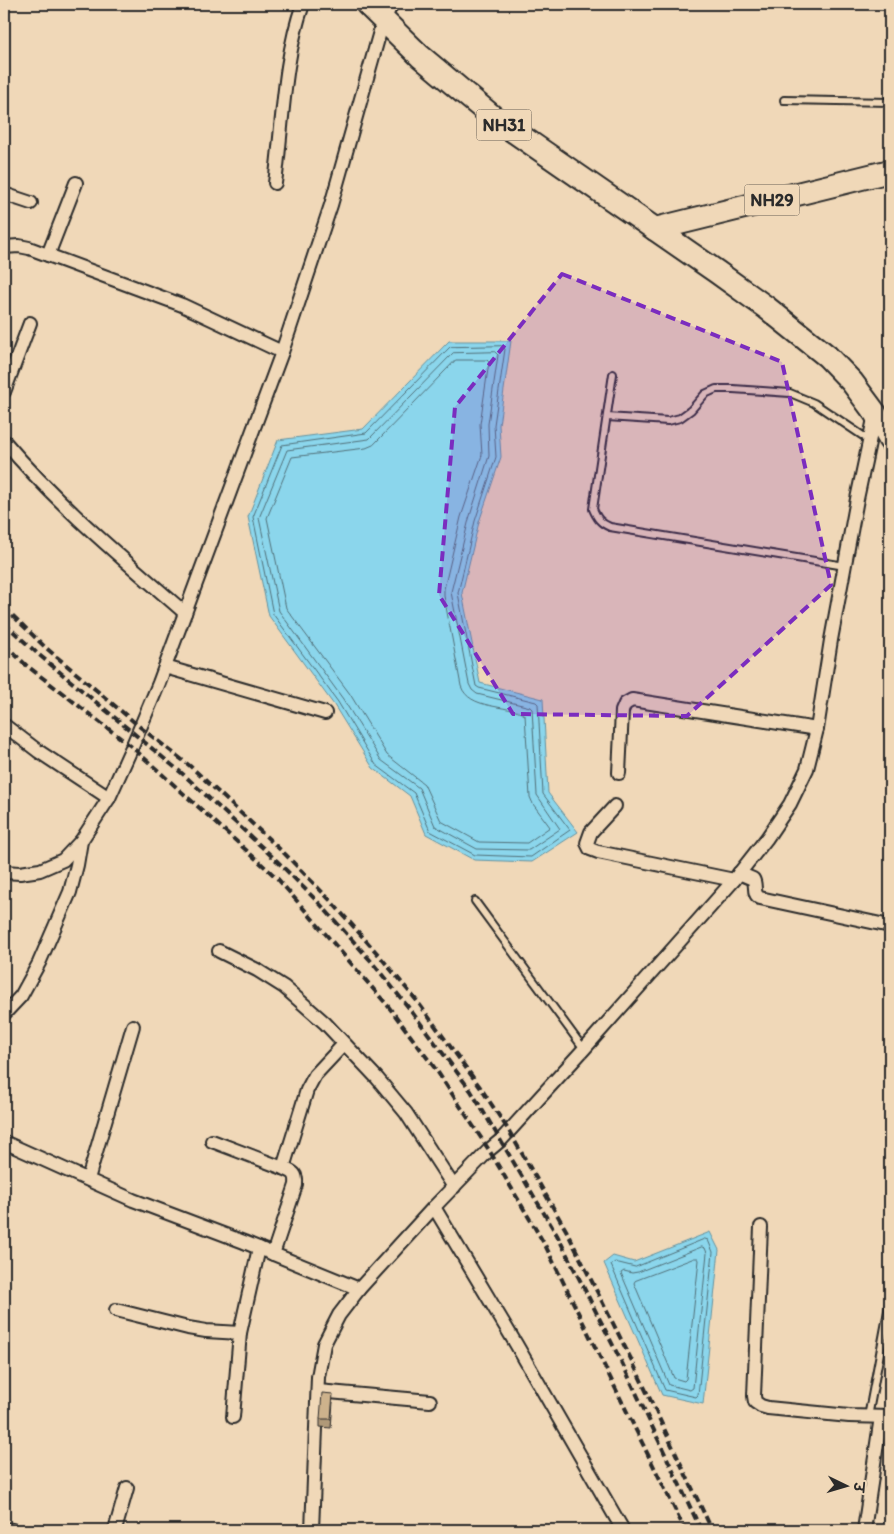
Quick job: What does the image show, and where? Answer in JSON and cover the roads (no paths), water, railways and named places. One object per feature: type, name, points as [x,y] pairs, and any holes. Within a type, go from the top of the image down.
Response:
[{"type":"highway","name":"NH31","points":[[367,4],[388,12],[420,56],[492,117],[766,308],[827,356],[852,382],[875,413],[880,440]]},
{"type":"highway","name":"NH29","points":[[654,229],[890,171]]},
{"type":"street","points":[[275,183],[287,71],[296,26],[303,4]]},
{"type":"street","points":[[4,872],[20,873],[40,870],[63,860],[81,841],[109,798],[159,683],[282,352],[330,206],[388,12]]},
{"type":"street","points":[[48,255],[76,183]]},
{"type":"street","points":[[4,194],[32,203]]},
{"type":"street","points":[[4,247],[19,246],[29,248],[182,305],[282,352]]},
{"type":"street","points":[[4,392],[30,323]]},
{"type":"street","points":[[312,1530],[318,1377],[324,1344],[339,1315],[359,1289],[434,1206],[501,1140],[584,1049],[736,876],[767,838],[790,804],[806,769],[817,729],[845,566],[880,440]]},
{"type":"street","points":[[4,441],[26,467],[94,534],[185,613]]},
{"type":"street","points":[[165,666],[325,713]]},
{"type":"street","points":[[619,773],[622,712],[625,704],[632,700],[817,729]]},
{"type":"street","points":[[4,725],[38,752],[109,798]]},
{"type":"street","points":[[615,806],[591,832],[587,843],[590,849],[598,852],[753,879],[755,893],[760,898],[890,926]]},
{"type":"street","points":[[4,1014],[21,996],[39,963],[70,892],[81,841]]},
{"type":"street","points":[[219,951],[257,970],[284,987],[325,1023],[377,1078],[406,1113],[454,1187]]},
{"type":"street","points":[[88,1179],[133,1026]]},
{"type":"street","points":[[283,1168],[307,1090],[315,1075],[344,1044]]},
{"type":"street","points":[[212,1141],[293,1172],[297,1178],[273,1254]]},
{"type":"street","points":[[4,1142],[133,1200],[259,1248],[359,1289]]},
{"type":"street","points":[[434,1206],[623,1530]]},
{"type":"street","points":[[761,1227],[754,1396],[756,1402],[768,1408],[886,1417],[864,1530]]},
{"type":"street","points":[[233,1417],[240,1333],[259,1248]]},
{"type":"street","points":[[116,1310],[188,1328],[240,1333]]},
{"type":"street","points":[[318,1391],[430,1401]]},
{"type":"street","points":[[115,1530],[127,1488]]},
{"type":"street","points":[[4,1529],[12,1530]]},
{"type":"lane","points":[[784,100],[890,102]]},
{"type":"lane","points":[[613,374],[593,509],[598,520],[610,527],[845,566]]},
{"type":"lane","points":[[607,417],[668,421],[680,418],[691,410],[705,394],[716,389],[790,393],[814,403],[880,440]]},
{"type":"lane","points":[[475,902],[584,1049]]},
{"type":"lane","points":[[868,1417],[890,1300]]},
{"type":"water","points":[[449,341],[511,341],[499,425],[501,457],[479,522],[462,593],[480,683],[543,699],[548,793],[578,832],[532,862],[474,860],[426,834],[410,796],[373,768],[334,705],[269,616],[248,517],[278,440],[363,429]]},
{"type":"water","points":[[710,1232],[719,1250],[703,1404],[662,1395],[604,1263],[613,1256],[634,1262]]},
{"type":"railway","points":[[4,607],[45,647],[140,727],[190,766],[285,854],[329,899],[417,1001],[480,1087],[509,1131],[566,1230],[632,1361],[712,1530]]},
{"type":"railway","points":[[4,623],[38,654],[184,775],[277,861],[320,904],[371,961],[409,1008],[471,1091],[557,1235],[623,1365],[701,1530]]},
{"type":"railway","points":[[4,644],[26,665],[132,747],[277,878],[388,1006],[437,1071],[489,1150],[545,1245],[685,1530]]}]
